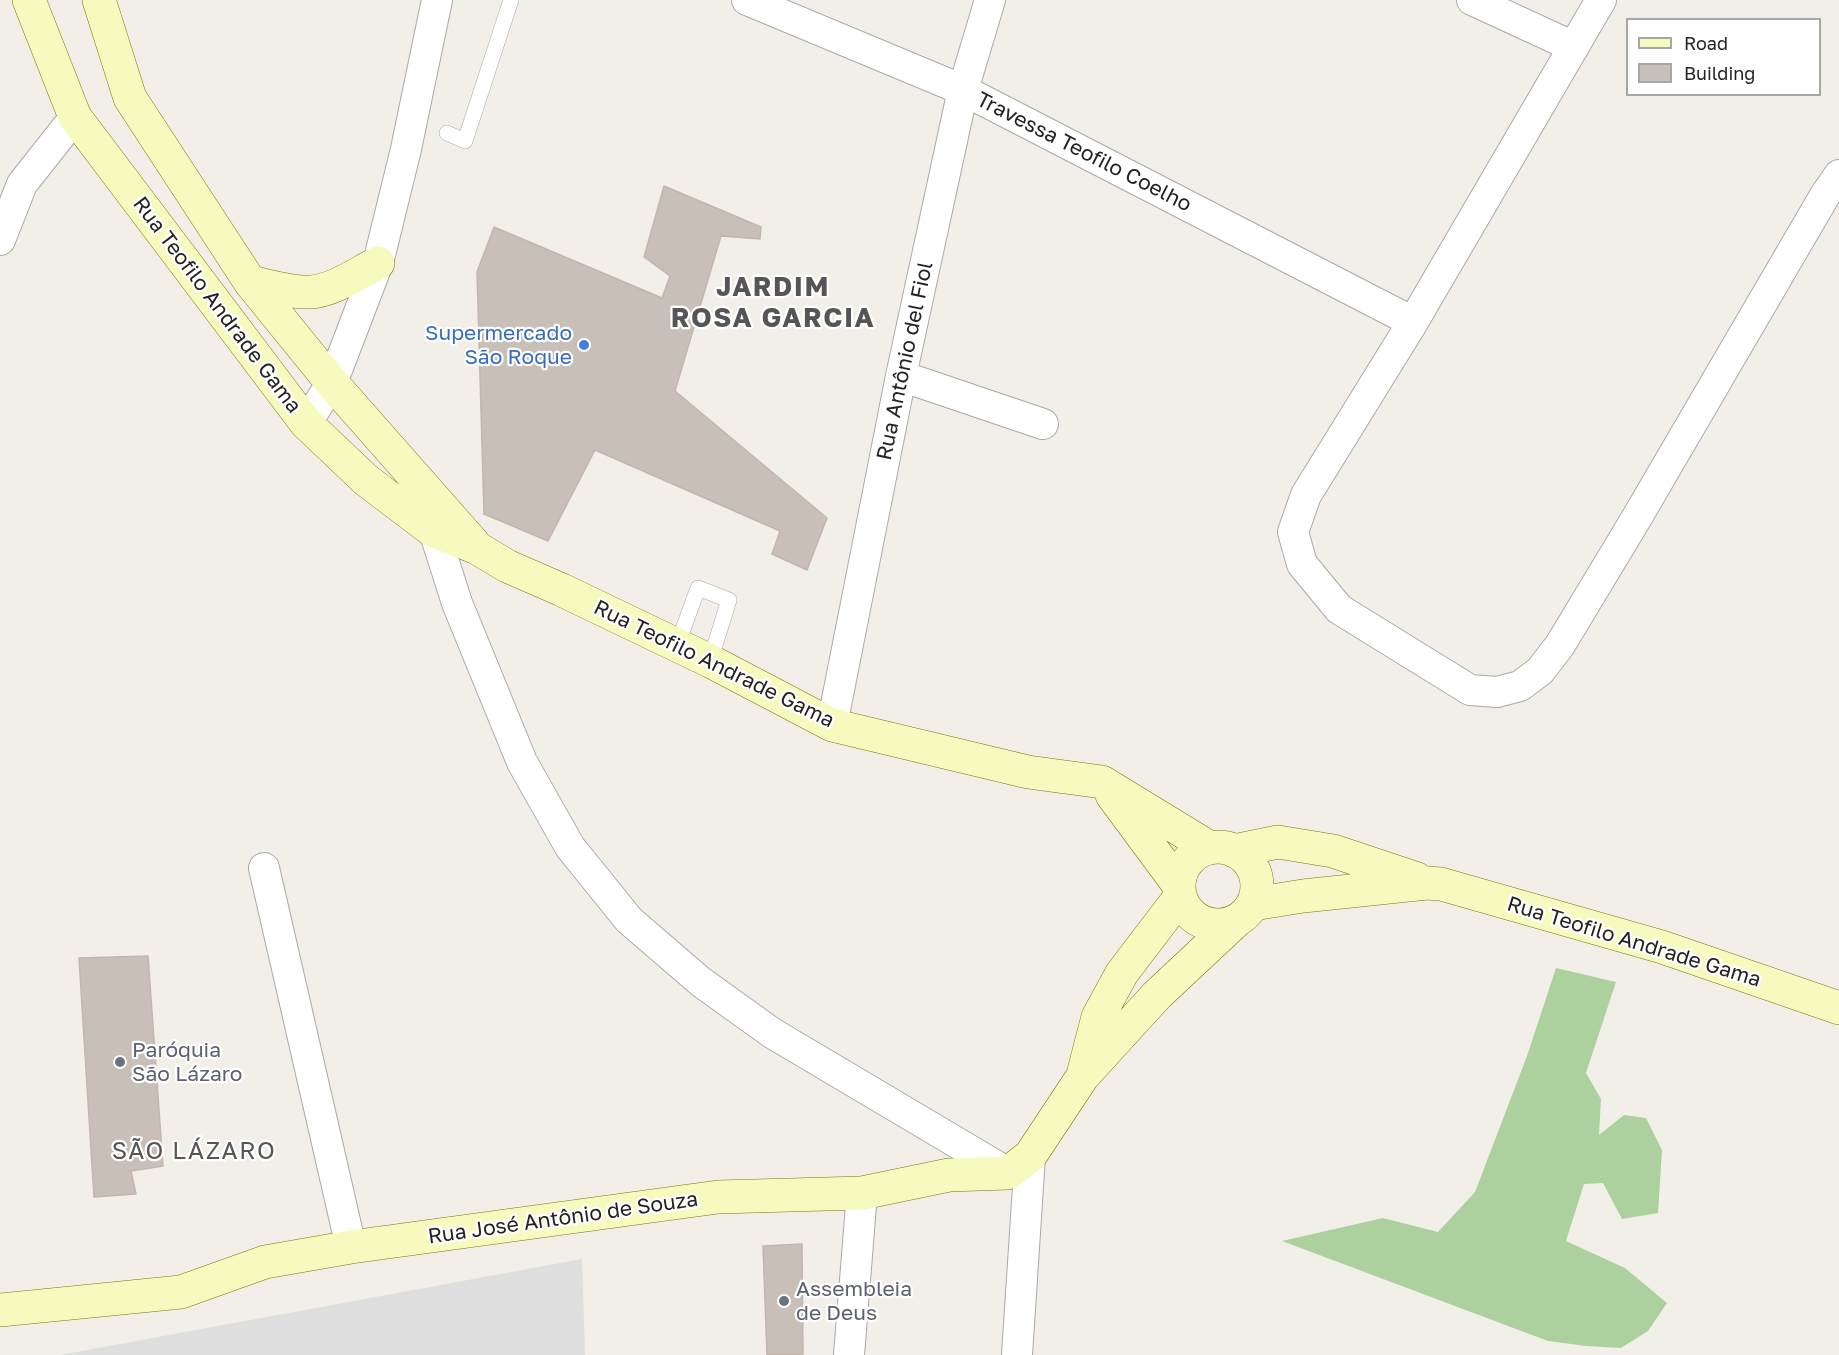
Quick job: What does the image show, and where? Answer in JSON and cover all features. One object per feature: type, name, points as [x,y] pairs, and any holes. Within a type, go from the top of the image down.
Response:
[{"type":"street","name":"Rua Teofilo Andrade Gama","points":[[29,0],[75,117],[306,423],[366,480],[432,530],[477,548],[507,566],[710,661],[832,725],[1028,772],[1102,782],[1222,849],[1245,857],[1252,867],[1257,892],[1244,913]]},
{"type":"street","name":"Rua Teofilo Andrade Gama","points":[[99,0],[130,98],[250,282],[332,383],[477,548]]},
{"type":"street","points":[[306,423],[332,383],[378,263],[406,149],[437,0]]},
{"type":"street","name":"Travessa Teofilo Coelho","points":[[747,0],[963,90],[1413,322]]},
{"type":"street","name":"Rua Antônio del Fiol","points":[[832,725],[901,376],[963,90],[990,0]]},
{"type":"street","points":[[1472,0],[1574,47]]},
{"type":"street","points":[[1601,0],[1413,322],[1306,495],[1293,532],[1302,564],[1339,609],[1470,690],[1497,692],[1520,686],[1540,671],[1560,645],[1636,519],[1839,175]]},
{"type":"street","points":[[0,240],[11,185],[75,117]]},
{"type":"street","points":[[250,282],[311,292],[328,288],[378,263]]},
{"type":"street","points":[[901,376],[1042,424]]},
{"type":"street","points":[[420,481],[432,530],[457,603],[522,762],[570,847],[629,920],[701,982],[772,1033],[1019,1164]]},
{"type":"street","name":"Rua Teofilo Andrade Gama","points":[[1102,782],[1179,891],[1186,910],[1196,919],[1208,924],[1221,926],[1244,913],[1303,896],[1427,883]]},
{"type":"street","name":"Rua Teofilo Andrade Gama","points":[[1179,891],[1181,871],[1198,852],[1278,842],[1333,851],[1427,883],[1461,889],[1662,947],[1839,1008]]},
{"type":"street","points":[[264,868],[351,1247]]},
{"type":"street","points":[[1083,1076],[1098,1017],[1122,973],[1179,891]]},
{"type":"street","points":[[1017,1355],[1019,1164],[1083,1076],[1157,995],[1244,913]]},
{"type":"street","name":"Rua José Antônio de Souza","points":[[0,1310],[181,1292],[265,1262],[351,1247],[718,1197],[862,1193],[949,1175],[1019,1164]]},
{"type":"street","points":[[849,1355],[862,1193]]},
{"type":"lane","points":[[447,133],[465,141],[511,0]]},
{"type":"lane","points":[[677,646],[698,588],[729,600],[710,661]]},
{"type":"shaded area","points":[[582,1259],[585,1355],[60,1355]]},
{"type":"green space","points":[[1556,968],[1616,982],[1586,1073],[1601,1099],[1599,1135],[1624,1115],[1646,1118],[1662,1150],[1658,1213],[1622,1219],[1603,1183],[1584,1184],[1566,1241],[1625,1268],[1667,1303],[1648,1331],[1621,1348],[1548,1341],[1282,1241],[1383,1218],[1438,1232],[1475,1192],[1527,1056]]},
{"type":"building","name":"Supermercado São Roque","points":[[664,186],[761,227],[760,239],[721,236],[675,391],[827,518],[807,570],[772,554],[780,531],[595,450],[548,541],[484,514],[477,272],[494,227],[662,298],[670,276],[644,257]]},
{"type":"building","name":"Paróquia São Lázaro","points":[[148,956],[163,1166],[131,1171],[136,1194],[94,1197],[79,958]]},
{"type":"building","name":"Assembleia de Deus","points":[[802,1244],[803,1355],[767,1355],[763,1246]]},
{"type":"place","name":"Supermercado São Roque","points":[[584,345]]},
{"type":"place","name":"Paróquia São Lázaro","points":[[120,1062]]},
{"type":"place","name":"Assembleia de Deus","points":[[784,1301]]},
{"type":"district","name":"JARDIM ROSA GARCIA","points":[[773,302]]},
{"type":"district","name":"SÃO LÁZARO","points":[[194,1151]]}]
